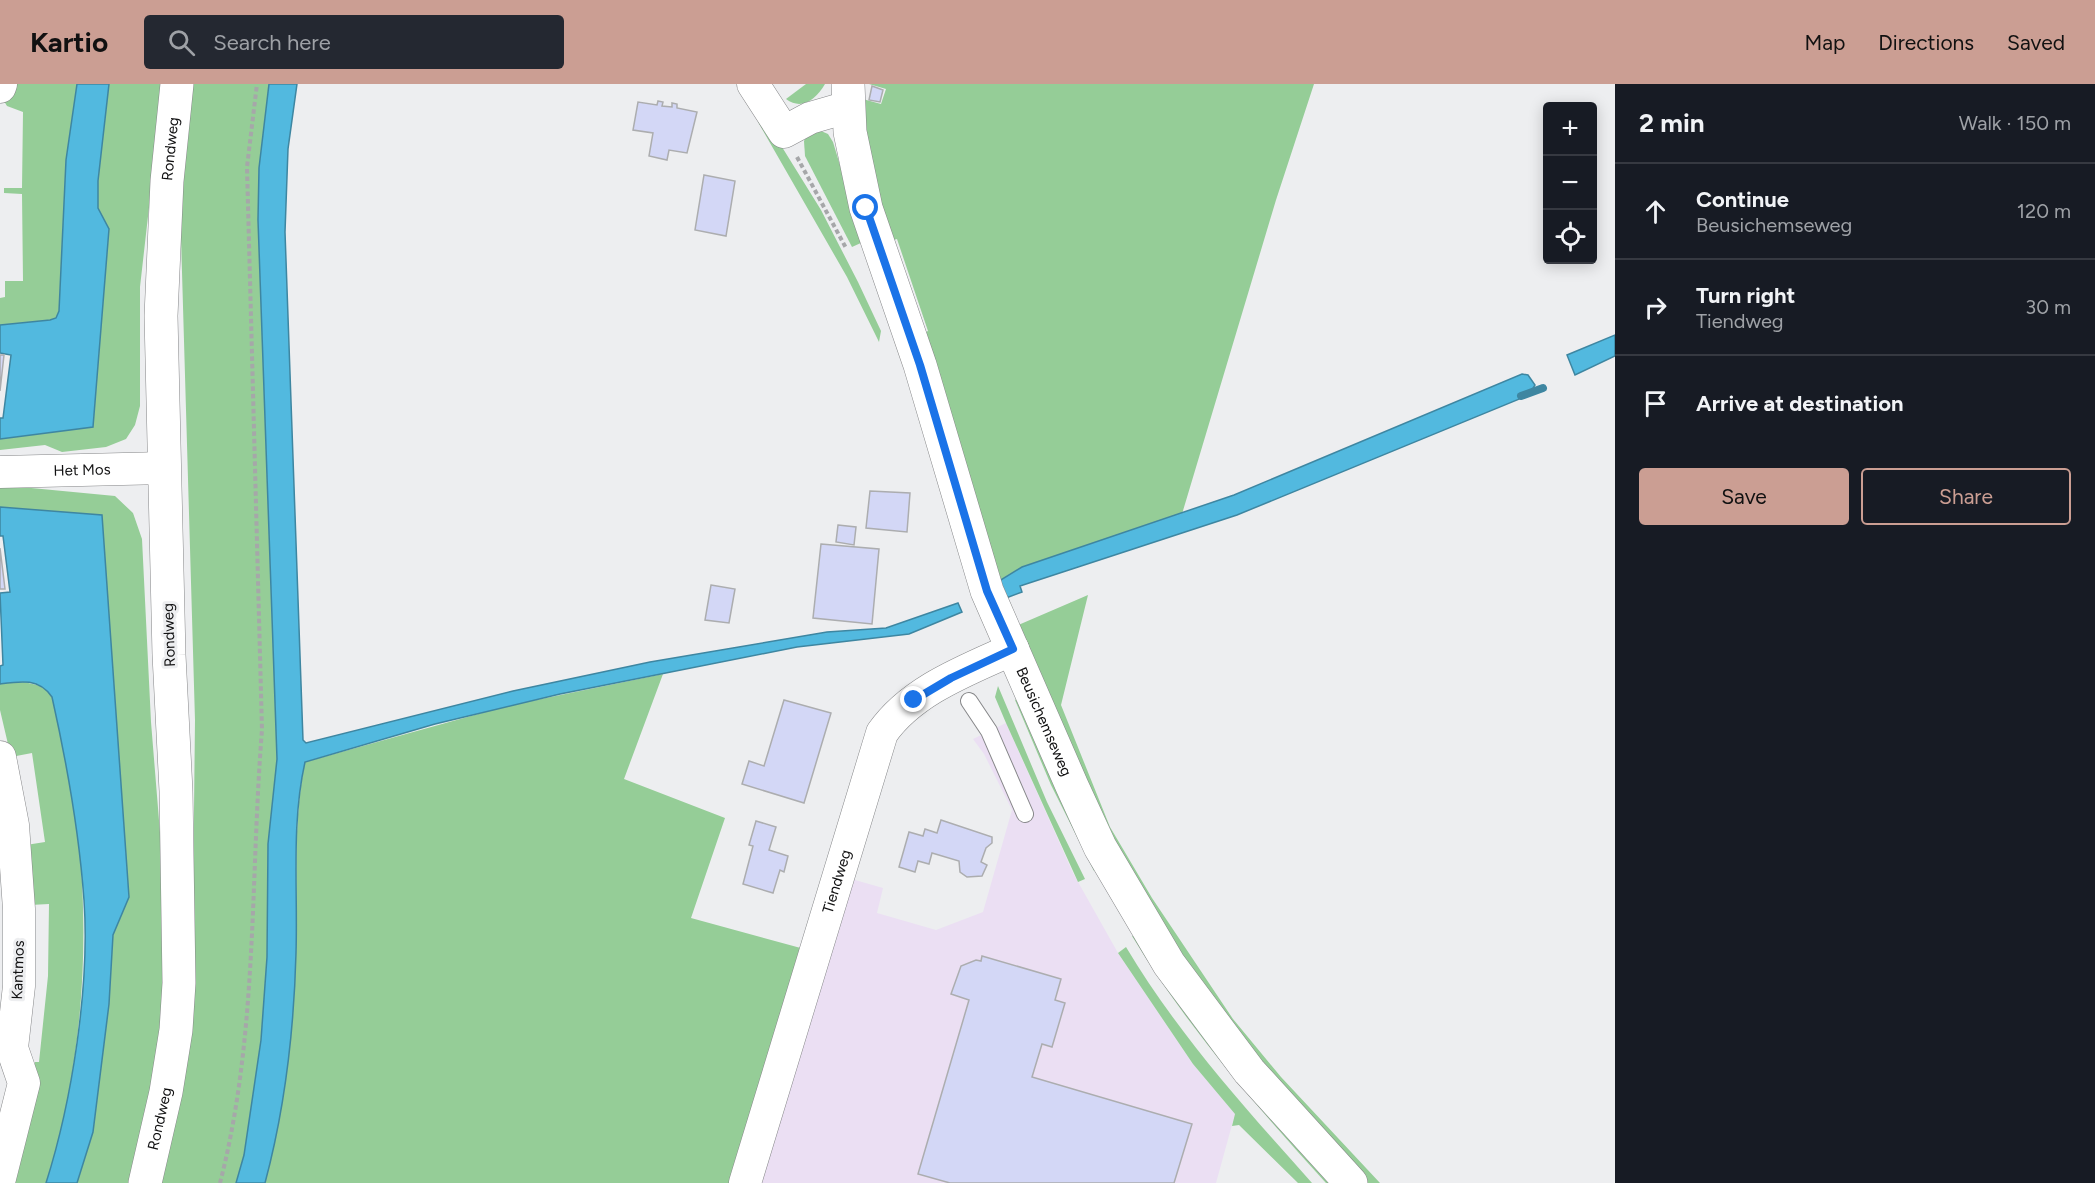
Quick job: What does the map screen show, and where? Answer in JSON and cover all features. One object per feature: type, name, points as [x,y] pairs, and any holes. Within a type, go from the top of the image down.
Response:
[{"type":"street","name":"Rondweg","points":[[145,1183],[166,1092],[176,1030],[179,982],[176,791],[161,316],[168,161],[177,84]]},
{"type":"street","name":"Beusichemseweg","points":[[753,84],[784,132],[848,95],[854,157],[866,208],[920,365],[987,591],[1100,847],[1169,964],[1249,1071],[1351,1183]]},
{"type":"street","name":"Het Mos","points":[[0,472],[164,468]]},
{"type":"street","name":"Tiendweg","points":[[745,1183],[882,733],[895,715],[914,700],[951,678],[1013,649]]},
{"type":"street","name":"Kantmos","points":[[0,758],[13,825],[19,909],[19,986],[12,1048],[24,1083],[0,1178]]},
{"type":"lane","points":[[969,701],[989,731],[1025,814]]},
{"type":"path","points":[[220,1183],[239,1079],[248,994],[255,815],[262,730],[247,167],[257,84]]},
{"type":"shaded area","points":[[1006,723],[1073,873],[1118,953],[1193,1064],[1235,1114],[1216,1183],[758,1183],[848,878],[883,888],[877,913],[936,930],[983,912],[1012,810],[984,754],[973,739]]},
{"type":"green space","points":[[12,84],[77,84],[66,160],[59,311],[56,318],[50,320],[0,325],[0,298],[5,297],[5,281],[23,281],[22,194],[4,193],[4,188],[22,188],[23,112],[7,106],[4,101]]},
{"type":"green space","points":[[109,84],[163,84],[140,287],[140,406],[135,425],[126,439],[106,447],[62,452],[45,445],[0,450],[0,439],[93,427],[109,229],[98,208],[98,181]]},
{"type":"green space","points":[[191,84],[269,84],[259,168],[258,220],[277,759],[268,844],[267,957],[261,1040],[244,1155],[236,1183],[160,1183],[192,988],[195,720],[180,203]]},
{"type":"green space","points":[[806,84],[825,84],[808,102],[798,104],[786,99]]},
{"type":"green space","points":[[869,84],[1314,84],[1276,200],[1182,514],[1022,567],[999,581],[920,335],[928,331],[897,239],[888,242],[859,98],[881,104],[886,89]]},
{"type":"green space","points":[[764,118],[821,210],[858,282],[881,331],[879,342],[847,277],[758,122]]},
{"type":"green space","points":[[821,131],[828,134],[833,142],[863,242],[852,247],[805,156],[804,141],[807,135]]},
{"type":"green space","points":[[0,485],[115,496],[133,513],[142,539],[151,722],[165,894],[163,1009],[156,1067],[132,1183],[77,1183],[93,1132],[109,1004],[113,935],[129,897],[101,515],[0,507]]},
{"type":"green space","points":[[1088,595],[1061,705],[1110,827],[1152,898],[1233,1019],[1281,1077],[1380,1183],[1367,1183],[1276,1082],[1183,962],[1104,829],[1016,626]]},
{"type":"green space","points":[[663,674],[624,779],[725,818],[691,918],[808,950],[737,1183],[265,1183],[281,1097],[293,1011],[298,809],[305,762],[507,706]]},
{"type":"green space","points":[[20,681],[45,687],[52,697],[74,800],[83,896],[83,945],[77,1041],[59,1136],[46,1183],[6,1183],[23,1125],[35,1062],[39,1062],[48,976],[49,904],[30,905],[26,845],[45,842],[32,753],[11,757],[0,710],[0,684]]},
{"type":"green space","points":[[998,686],[1047,802],[1085,879],[1078,882],[1006,723],[995,697]]},
{"type":"green space","points":[[1018,698],[1097,866],[1094,871],[1051,785],[1015,700]]},
{"type":"green space","points":[[1132,936],[1137,936],[1334,1183],[1326,1183],[1223,1064],[1153,970]]},
{"type":"green space","points":[[1126,947],[1146,979],[1213,1070],[1312,1183],[1298,1183],[1239,1125],[1232,1126],[1235,1114],[1193,1064],[1118,953]]},
{"type":"water","points":[[77,84],[109,84],[98,181],[98,208],[109,229],[93,427],[0,439],[0,418],[3,418],[11,355],[0,353],[0,325],[50,320],[56,318],[59,311],[66,160]]},
{"type":"water","points":[[269,84],[297,84],[288,149],[285,232],[303,740],[306,743],[513,691],[650,662],[827,632],[886,628],[958,603],[962,612],[909,634],[797,647],[560,694],[435,724],[305,762],[298,809],[293,1011],[283,1098],[265,1183],[236,1183],[244,1155],[261,1040],[267,957],[268,844],[277,759],[258,220],[259,168]]},
{"type":"water","points":[[1615,335],[1615,356],[1575,375],[1567,355]]},
{"type":"water","points":[[1522,374],[1528,375],[1535,385],[1529,395],[1237,515],[1020,586],[1022,592],[1006,598],[999,581],[1022,567],[1234,495]]},
{"type":"water","points":[[0,507],[102,515],[129,897],[113,935],[109,1004],[93,1132],[77,1183],[46,1183],[64,1116],[81,1006],[85,933],[79,849],[52,697],[41,687],[29,682],[0,684],[0,666],[3,665],[0,593],[10,592],[3,536],[0,536]]},
{"type":"building","points":[[872,86],[883,90],[880,102],[869,100]]},
{"type":"building","points":[[658,101],[663,102],[662,106],[672,107],[672,103],[677,104],[677,108],[697,112],[687,153],[669,150],[667,160],[649,156],[653,133],[633,130],[638,102],[657,105]]},
{"type":"building","points":[[704,175],[735,181],[726,236],[695,230]]},
{"type":"building","points":[[0,355],[4,355],[0,391]]},
{"type":"building","points":[[870,491],[910,493],[907,532],[866,528]]},
{"type":"building","points":[[838,525],[856,527],[854,545],[836,542]]},
{"type":"building","points":[[821,544],[879,549],[872,624],[813,618]]},
{"type":"building","points":[[0,548],[5,589],[0,589]]},
{"type":"building","points":[[711,585],[735,589],[729,623],[705,620]]},
{"type":"building","points":[[784,700],[831,713],[804,803],[742,784],[749,761],[764,766]]},
{"type":"building","points":[[941,820],[992,837],[992,843],[986,848],[981,862],[987,865],[982,876],[967,877],[960,872],[959,861],[932,853],[929,864],[918,861],[915,872],[899,867],[909,832],[923,836],[925,829],[937,833]]},
{"type":"building","points":[[756,821],[776,827],[769,850],[788,856],[784,872],[780,870],[773,893],[743,884],[753,846],[749,845]]},
{"type":"building","points":[[982,956],[1061,979],[1055,1000],[1065,1003],[1052,1047],[1042,1044],[1032,1077],[1192,1124],[1174,1183],[950,1183],[918,1174],[969,1000],[951,994],[961,966],[976,960],[981,961]]},
{"type":"waterway","points":[[1521,396],[1543,388]]},
{"type":"route","points":[[866,208],[920,365],[987,591],[1013,649],[951,678],[914,700]]}]
